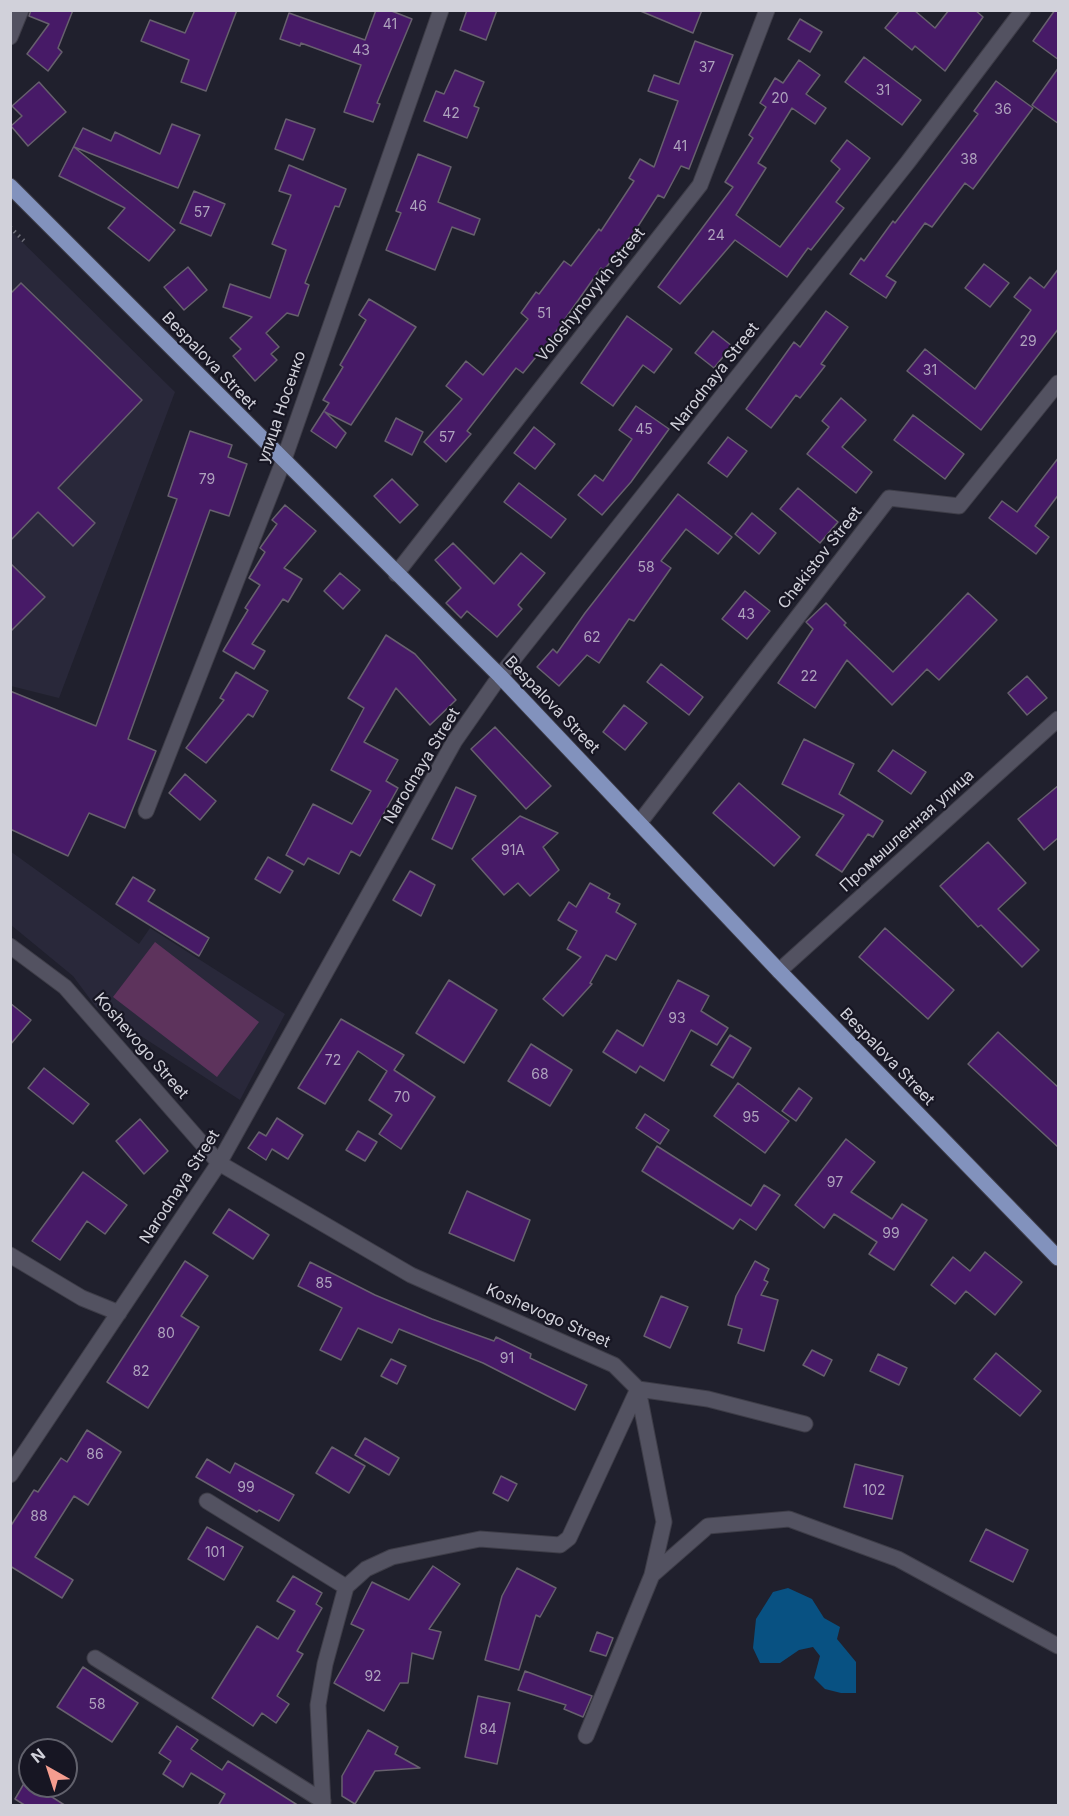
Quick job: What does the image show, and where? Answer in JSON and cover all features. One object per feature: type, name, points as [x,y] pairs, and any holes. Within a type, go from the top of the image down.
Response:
[{"type":"main road","name":"Bespalova Street","points":[[10,186],[283,462],[500,676],[779,971],[1059,1258]]},
{"type":"street","points":[[10,37],[21,10]]},
{"type":"street","name":"улица Носенко","points":[[146,812],[283,462],[441,10]]},
{"type":"street","name":"Voloshynovykh Street","points":[[396,573],[700,185],[767,10]]},
{"type":"street","name":"Narodnaya Street","points":[[10,1475],[219,1163],[454,742],[500,676],[901,171],[1023,10]]},
{"type":"street","name":"Chekistov Street","points":[[640,822],[889,498],[959,506],[1059,383]]},
{"type":"street","name":"Промышленная улица","points":[[779,971],[1059,719]]},
{"type":"street","name":"Koshevogo Street","points":[[10,946],[65,987],[219,1163],[411,1275],[614,1365],[638,1389]]},
{"type":"street","points":[[10,1255],[82,1298],[119,1313]]},
{"type":"street","points":[[638,1389],[708,1399],[805,1424]]},
{"type":"street","points":[[586,1736],[652,1575],[664,1522],[638,1389]]},
{"type":"street","points":[[323,1803],[318,1705],[325,1664],[346,1587],[366,1569],[392,1557],[480,1539],[560,1545],[569,1538],[638,1389]]},
{"type":"street","points":[[207,1501],[346,1587]]},
{"type":"street","points":[[652,1575],[708,1526],[789,1519],[898,1559],[1059,1646]]},
{"type":"street","points":[[95,1658],[323,1803]]},
{"type":"path","points":[[10,227],[26,242]]},
{"type":"shaded area","points":[[10,230],[175,392],[59,698],[11,686]]},
{"type":"shaded area","points":[[10,851],[139,944],[150,928],[285,1014],[240,1100],[96,1007],[73,976],[11,925]]},
{"type":"shaded area","points":[[155,942],[259,1022],[217,1077],[113,997]]},
{"type":"water","points":[[788,1588],[812,1599],[824,1618],[840,1627],[837,1639],[856,1662],[856,1693],[841,1693],[825,1689],[814,1678],[820,1656],[813,1647],[799,1650],[780,1663],[760,1663],[753,1648],[756,1619],[773,1592]]},
{"type":"building","points":[[31,10],[73,10],[58,48],[62,52],[48,71],[27,54],[49,24],[29,16]]},
{"type":"building","points":[[195,10],[237,10],[206,91],[181,82],[189,60],[141,41],[150,20],[185,33]]},
{"type":"building","points":[[376,10],[389,10],[412,19],[377,103],[380,104],[373,122],[344,112],[361,65],[301,43],[300,46],[280,39],[289,13],[365,40]]},
{"type":"building","points":[[467,10],[497,10],[486,40],[460,30]]},
{"type":"building","points":[[638,10],[702,10],[693,33]]},
{"type":"building","points":[[900,10],[914,10],[935,28],[949,10],[975,10],[983,17],[945,71],[915,46],[912,50],[885,28]]},
{"type":"building","points":[[1055,10],[1059,10],[1059,60],[1033,41]]},
{"type":"building","points":[[800,19],[822,32],[810,52],[788,39]]},
{"type":"building","points":[[695,41],[733,55],[689,169],[681,166],[664,198],[658,195],[635,231],[604,270],[601,268],[553,336],[523,373],[516,368],[467,431],[471,434],[446,462],[424,442],[462,399],[446,386],[466,361],[483,375],[528,319],[521,313],[536,292],[539,294],[564,261],[571,266],[599,229],[601,231],[634,181],[629,178],[640,159],[654,167],[678,101],[648,91],[654,75],[679,84]]},
{"type":"building","points":[[864,57],[921,100],[902,125],[845,82]]},
{"type":"building","points":[[799,60],[820,75],[806,94],[826,108],[815,124],[792,108],[758,163],[766,168],[736,215],[780,247],[840,169],[831,161],[847,140],[870,158],[836,202],[844,208],[811,250],[808,248],[787,277],[735,240],[680,304],[658,287],[733,187],[725,182],[753,138],[749,135],[766,107],[760,103],[775,78],[783,83]]},
{"type":"building","points":[[1059,67],[1059,124],[1032,105]]},
{"type":"building","points":[[455,70],[484,82],[474,106],[479,108],[467,138],[424,121],[436,91],[444,94]]},
{"type":"building","points":[[996,81],[1033,108],[973,189],[965,183],[932,227],[925,223],[886,276],[896,282],[886,298],[850,274],[861,258],[864,261],[893,221],[895,223],[978,114],[974,111]]},
{"type":"building","points":[[39,82],[66,112],[28,146],[11,126],[22,116],[12,106]]},
{"type":"building","points":[[286,119],[315,129],[303,160],[275,149]]},
{"type":"building","points":[[172,124],[200,135],[178,188],[74,147],[175,230],[149,261],[108,228],[125,208],[59,176],[83,128],[111,141],[115,132],[160,154]]},
{"type":"building","points":[[418,154],[451,167],[438,202],[480,219],[474,235],[452,227],[435,270],[386,250],[401,213],[396,211]]},
{"type":"building","points":[[289,165],[346,189],[339,207],[335,206],[305,283],[309,285],[298,316],[287,313],[266,333],[279,347],[271,354],[277,360],[255,381],[233,356],[241,349],[230,338],[252,317],[223,307],[230,284],[270,298],[286,250],[272,244],[291,195],[279,191]]},
{"type":"building","points":[[194,191],[225,204],[211,236],[180,223]]},
{"type":"building","points":[[984,264],[1009,283],[990,307],[965,288]]},
{"type":"building","points":[[188,267],[207,290],[184,310],[164,287]]},
{"type":"building","points":[[1059,268],[1059,328],[981,430],[907,371],[925,349],[975,389],[1031,310],[1014,297],[1030,277],[1044,288]]},
{"type":"building","points":[[21,283],[142,400],[58,488],[95,523],[73,546],[38,512],[10,541],[10,294]]},
{"type":"building","points":[[369,299],[416,327],[351,425],[325,412],[346,433],[336,448],[311,431],[329,403],[323,400],[343,367],[340,365],[366,320],[359,315]]},
{"type":"building","points":[[826,311],[848,327],[821,364],[825,366],[800,398],[796,395],[771,428],[746,409],[794,342],[800,347]]},
{"type":"building","points":[[627,316],[672,349],[654,373],[643,365],[613,406],[581,383]]},
{"type":"building","points":[[713,331],[732,346],[714,368],[695,353]]},
{"type":"building","points":[[841,398],[866,420],[842,447],[872,472],[856,493],[807,454],[829,427],[822,421]]},
{"type":"building","points":[[636,406],[669,429],[631,482],[602,515],[578,495],[595,475],[603,481],[632,439],[619,430]]},
{"type":"building","points":[[913,415],[964,454],[945,479],[894,440]]},
{"type":"building","points":[[396,418],[423,432],[412,455],[385,441]]},
{"type":"building","points":[[534,427],[555,444],[535,469],[514,453]]},
{"type":"building","points":[[190,431],[232,445],[228,457],[247,464],[229,516],[210,510],[128,739],[156,751],[125,828],[89,813],[68,856],[10,829],[10,691],[96,726],[177,499],[168,496]]},
{"type":"building","points":[[728,437],[747,451],[727,477],[708,463]]},
{"type":"building","points":[[1059,457],[1059,494],[1035,526],[1049,537],[1036,554],[989,518],[1002,501],[1017,512]]},
{"type":"building","points":[[392,479],[418,505],[400,523],[374,496]]},
{"type":"building","points":[[519,483],[566,519],[551,538],[504,502]]},
{"type":"building","points":[[798,488],[838,522],[820,543],[780,509]]},
{"type":"building","points":[[678,494],[732,537],[718,554],[686,529],[661,561],[671,568],[634,621],[629,619],[599,663],[587,655],[559,686],[537,667],[553,649],[557,653],[585,613]]},
{"type":"building","points":[[285,505],[316,531],[284,568],[302,579],[288,602],[283,599],[252,644],[265,651],[254,669],[223,651],[248,610],[245,608],[260,585],[249,578],[265,552],[260,548],[277,524],[272,520]]},
{"type":"building","points":[[752,513],[776,533],[759,554],[735,534]]},
{"type":"building","points":[[453,543],[494,584],[521,553],[545,573],[518,605],[522,609],[497,637],[467,611],[461,618],[446,603],[461,588],[435,560]]},
{"type":"building","points":[[10,563],[45,597],[10,632]]},
{"type":"building","points":[[340,573],[360,590],[343,609],[324,591]]},
{"type":"building","points":[[745,591],[770,611],[747,639],[722,619]]},
{"type":"building","points":[[968,593],[997,620],[939,680],[927,669],[892,705],[847,660],[815,708],[778,683],[813,629],[806,622],[826,603],[846,623],[844,625],[893,672]]},
{"type":"building","points":[[386,635],[415,654],[456,700],[430,725],[396,688],[364,742],[398,760],[386,781],[398,788],[360,856],[351,851],[339,874],[308,858],[304,865],[286,855],[313,804],[352,824],[371,791],[331,770],[364,708],[348,698]]},
{"type":"building","points":[[661,664],[703,697],[689,715],[647,682]]},
{"type":"building","points":[[236,672],[268,691],[253,717],[248,714],[206,763],[186,748],[224,700],[220,698]]},
{"type":"building","points":[[1027,676],[1047,698],[1027,715],[1008,693]]},
{"type":"building","points":[[624,705],[647,723],[625,750],[603,732]]},
{"type":"building","points":[[495,727],[551,786],[526,809],[471,749]]},
{"type":"building","points":[[804,739],[854,764],[839,794],[883,821],[873,837],[868,834],[842,872],[816,855],[844,815],[782,784]]},
{"type":"building","points":[[893,750],[926,772],[911,794],[878,771]]},
{"type":"building","points":[[185,774],[216,801],[200,820],[169,793]]},
{"type":"building","points":[[739,783],[800,837],[774,866],[713,813]]},
{"type":"building","points":[[1059,785],[1059,837],[1044,850],[1018,819]]},
{"type":"building","points":[[456,787],[476,796],[452,849],[432,839]]},
{"type":"building","points":[[520,816],[558,833],[543,847],[559,870],[530,896],[518,883],[504,895],[472,859]]},
{"type":"building","points":[[988,842],[1026,883],[998,909],[1039,950],[1022,967],[981,925],[978,927],[940,886]]},
{"type":"building","points":[[268,857],[293,871],[280,893],[255,879]]},
{"type":"building","points":[[410,871],[435,885],[421,916],[393,900]]},
{"type":"building","points":[[133,877],[155,890],[148,901],[209,938],[199,956],[116,904]]},
{"type":"building","points":[[590,883],[610,894],[608,898],[620,904],[616,912],[636,924],[616,960],[606,955],[590,983],[592,984],[563,1016],[543,999],[581,957],[567,949],[577,931],[558,920],[569,902],[576,907]]},
{"type":"building","points":[[885,928],[954,990],[928,1019],[859,957]]},
{"type":"building","points":[[449,980],[497,1010],[464,1063],[416,1033]]},
{"type":"building","points":[[678,980],[709,996],[701,1011],[728,1028],[717,1045],[691,1030],[664,1081],[640,1066],[636,1073],[603,1052],[617,1030],[643,1046]]},
{"type":"building","points":[[10,1003],[31,1020],[10,1045]]},
{"type":"building","points":[[341,1019],[404,1055],[394,1070],[435,1097],[401,1149],[379,1134],[392,1115],[369,1100],[387,1071],[358,1051],[325,1104],[298,1088]]},
{"type":"building","points":[[998,1032],[1059,1088],[1059,1148],[968,1064]]},
{"type":"building","points":[[730,1035],[751,1048],[733,1078],[711,1065]]},
{"type":"building","points":[[531,1044],[572,1070],[550,1106],[508,1081]]},
{"type":"building","points":[[44,1068],[89,1104],[73,1124],[28,1088]]},
{"type":"building","points":[[738,1083],[789,1121],[765,1153],[714,1116]]},
{"type":"building","points":[[799,1088],[812,1098],[796,1121],[782,1111]]},
{"type":"building","points":[[645,1114],[669,1130],[660,1144],[636,1128]]},
{"type":"building","points":[[277,1118],[303,1135],[288,1159],[272,1149],[266,1160],[248,1148],[259,1132],[266,1136]]},
{"type":"building","points":[[140,1119],[168,1151],[144,1174],[116,1141]]},
{"type":"building","points":[[358,1131],[377,1142],[365,1161],[346,1150]]},
{"type":"building","points":[[846,1139],[875,1162],[851,1192],[892,1219],[902,1204],[927,1220],[894,1270],[869,1254],[877,1242],[834,1214],[824,1228],[795,1205]]},
{"type":"building","points":[[657,1146],[751,1206],[764,1185],[780,1195],[756,1230],[740,1219],[733,1229],[642,1171]]},
{"type":"building","points":[[83,1172],[127,1205],[105,1234],[87,1221],[60,1260],[32,1241]]},
{"type":"building","points":[[467,1191],[530,1220],[514,1261],[449,1233]]},
{"type":"building","points":[[229,1209],[269,1235],[253,1259],[213,1233]]},
{"type":"building","points":[[985,1252],[1022,1282],[995,1315],[966,1291],[955,1304],[931,1285],[953,1257],[970,1271]]},
{"type":"building","points":[[185,1261],[208,1276],[181,1316],[199,1327],[148,1408],[107,1382]]},
{"type":"building","points":[[755,1261],[769,1269],[764,1280],[768,1282],[761,1295],[778,1300],[764,1351],[738,1343],[742,1329],[728,1325],[736,1296]]},
{"type":"building","points":[[310,1262],[375,1295],[432,1319],[494,1341],[496,1337],[531,1354],[530,1358],[587,1385],[575,1410],[483,1363],[399,1329],[392,1343],[358,1328],[341,1360],[320,1350],[342,1308],[298,1286]]},
{"type":"building","points":[[661,1296],[688,1307],[670,1348],[644,1336]]},
{"type":"building","points":[[812,1350],[832,1360],[824,1376],[803,1365]]},
{"type":"building","points":[[996,1353],[1041,1391],[1020,1416],[974,1379]]},
{"type":"building","points":[[878,1354],[907,1368],[899,1385],[870,1371]]},
{"type":"building","points":[[391,1359],[406,1366],[397,1384],[381,1376]]},
{"type":"building","points":[[87,1430],[121,1452],[88,1505],[74,1496],[35,1557],[73,1580],[62,1598],[10,1566],[10,1527],[34,1490],[38,1492],[61,1458],[67,1462]]},
{"type":"building","points":[[365,1438],[399,1458],[389,1475],[355,1455]]},
{"type":"building","points":[[332,1447],[365,1466],[349,1493],[316,1473]]},
{"type":"building","points":[[207,1459],[230,1473],[235,1463],[294,1495],[279,1521],[259,1510],[257,1512],[196,1477]]},
{"type":"building","points":[[855,1464],[903,1476],[892,1519],[844,1507]]},
{"type":"building","points":[[501,1476],[517,1484],[508,1501],[493,1493]]},
{"type":"building","points":[[207,1527],[243,1547],[224,1580],[188,1559]]},
{"type":"building","points":[[986,1529],[1028,1550],[1013,1582],[970,1561]]},
{"type":"building","points":[[433,1566],[460,1584],[429,1629],[441,1632],[433,1659],[412,1653],[408,1683],[400,1683],[384,1711],[334,1683],[364,1630],[351,1624],[372,1582],[409,1600]]},
{"type":"building","points":[[517,1568],[556,1588],[540,1617],[536,1615],[519,1670],[485,1660],[502,1596]]},
{"type":"building","points":[[293,1576],[322,1593],[316,1604],[322,1608],[297,1651],[303,1654],[277,1696],[289,1704],[276,1723],[262,1713],[253,1726],[212,1698],[257,1626],[278,1639],[295,1611],[277,1601]]},
{"type":"building","points":[[597,1632],[613,1638],[606,1656],[590,1651]]},
{"type":"building","points":[[83,1667],[138,1703],[112,1742],[57,1707]]},
{"type":"building","points":[[525,1671],[592,1696],[583,1717],[564,1709],[566,1705],[518,1690]]},
{"type":"building","points":[[478,1696],[510,1703],[497,1764],[465,1757]]},
{"type":"building","points":[[177,1726],[198,1740],[191,1749],[222,1770],[228,1761],[299,1806],[218,1806],[225,1794],[191,1773],[183,1787],[163,1774],[171,1761],[159,1753]]},
{"type":"building","points":[[368,1730],[398,1747],[395,1754],[420,1768],[375,1771],[355,1804],[342,1796],[342,1776]]},
{"type":"building","points":[[18,1794],[18,1798],[54,1798],[66,1806],[26,1806],[15,1799]]}]
